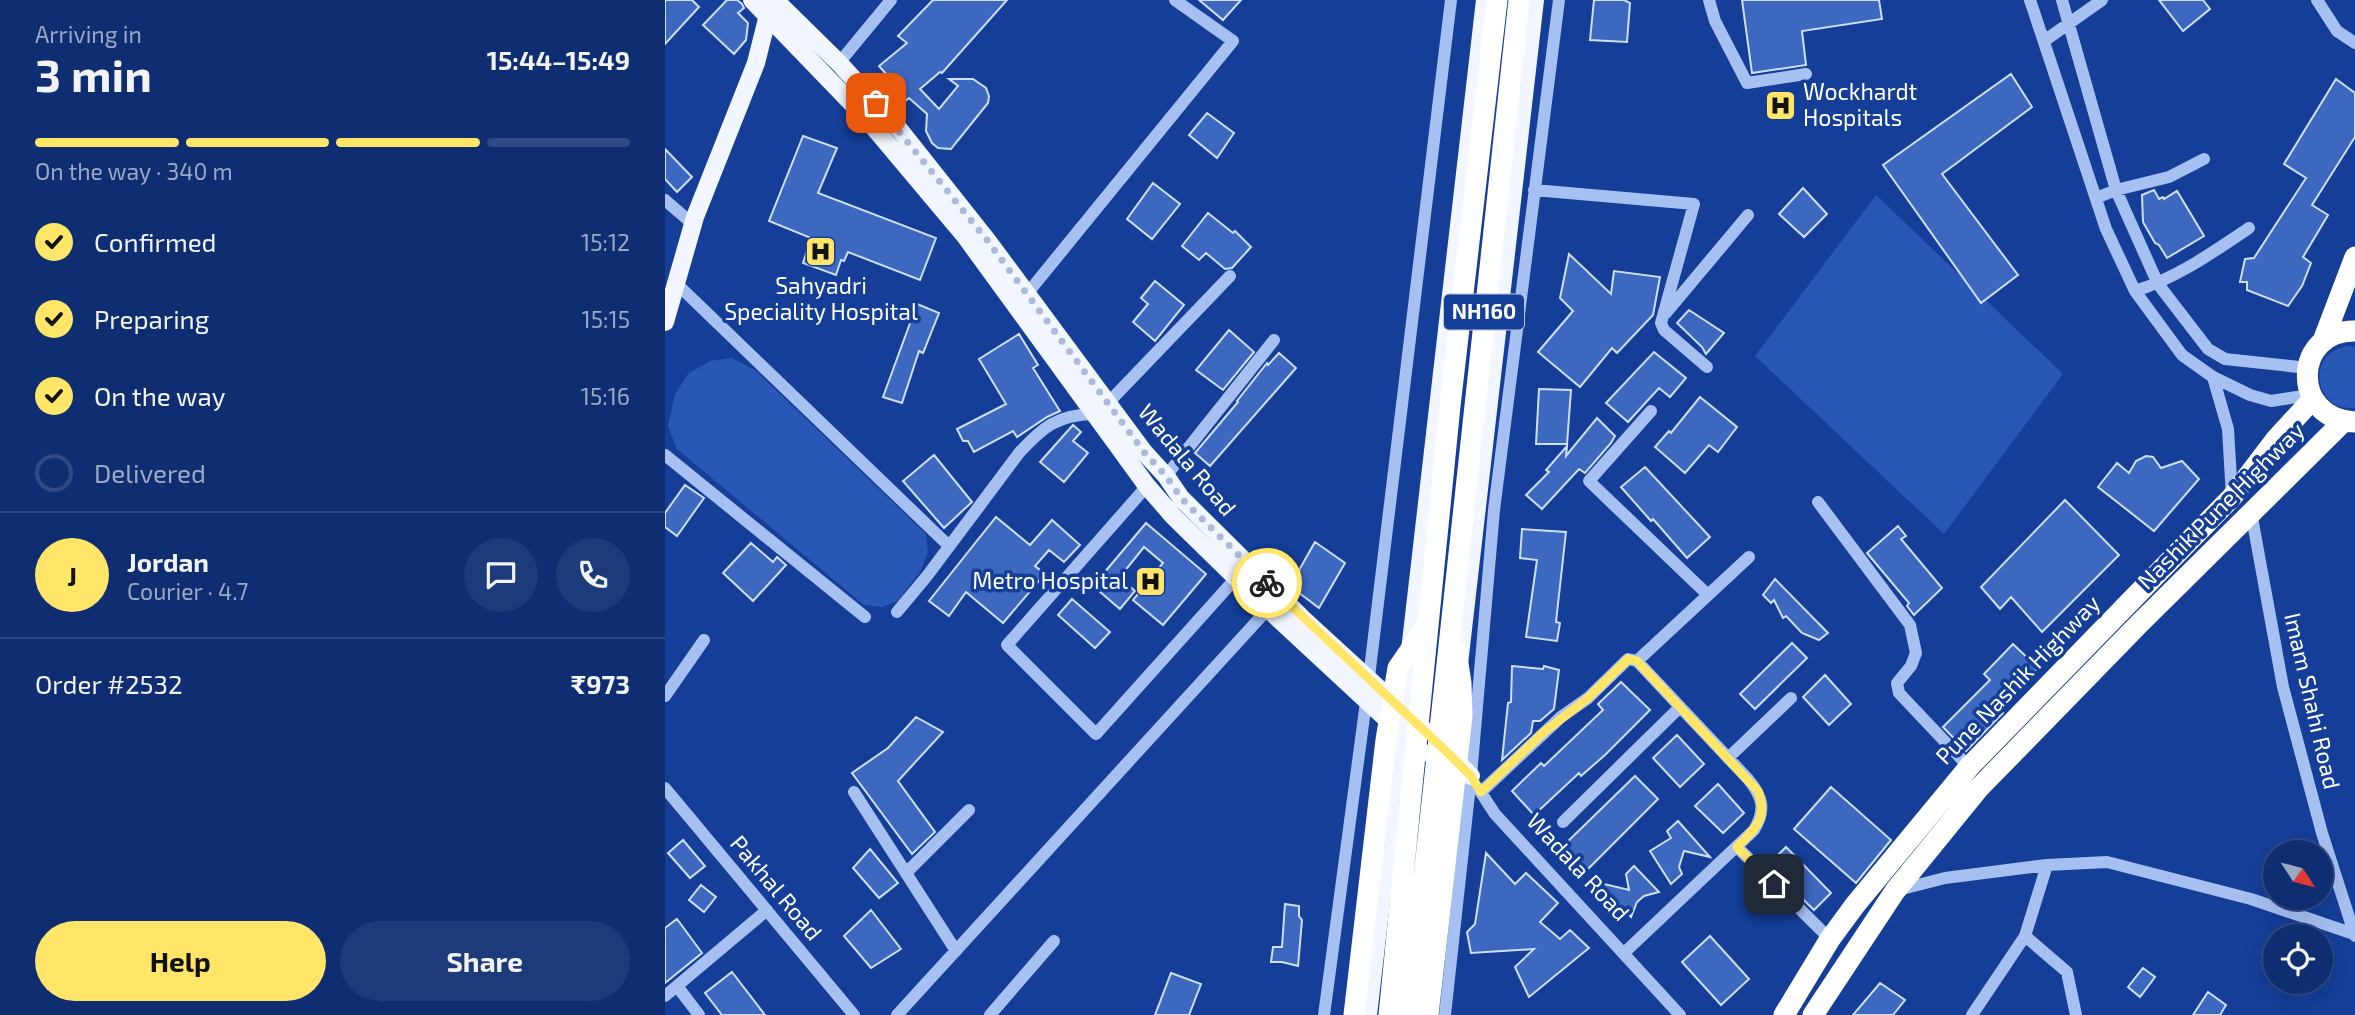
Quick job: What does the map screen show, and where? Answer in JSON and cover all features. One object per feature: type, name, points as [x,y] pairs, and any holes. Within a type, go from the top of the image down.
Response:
[{"type":"highway","name":"NH160","points":[[1428,624],[1497,0]]},
{"type":"highway","name":"NH160","points":[[1452,625],[1519,0]]},
{"type":"highway","points":[[2323,341],[2355,257]]},
{"type":"highway","points":[[2349,422],[2323,412],[2311,397],[2307,382],[2308,368],[2316,349],[2323,341],[2334,334],[2355,331]]},
{"type":"highway","name":"Pune Nashik Highway","points":[[1784,1015],[1830,939],[1887,863],[1969,767],[2232,497],[2311,397]]},
{"type":"highway","name":"Nashik Pune Highway","points":[[1813,1015],[1895,891],[1978,789],[2251,512],[2349,422]]},
{"type":"highway","points":[[1354,1015],[1386,740],[1398,668],[1428,624]]},
{"type":"highway","points":[[1389,1015],[1428,624]]},
{"type":"highway","points":[[1428,1015],[1462,716],[1461,683],[1452,625]]},
{"type":"highway","points":[[1409,1015],[1452,625]]},
{"type":"main road","name":"Wadala Road","points":[[752,0],[771,5],[839,63],[902,133],[1022,300],[1093,414],[1173,516],[1400,734],[1475,794]]},
{"type":"main road","points":[[1368,1015],[1485,0]]},
{"type":"main road","points":[[1419,1015],[1535,0]]},
{"type":"main road","name":"Wadala Road","points":[[771,5],[1108,403],[1181,498],[1295,611],[1471,776]]},
{"type":"main road","points":[[665,322],[695,226],[695,217],[755,63],[771,5]]},
{"type":"street","points":[[839,63],[891,0]]},
{"type":"street","points":[[1022,300],[1233,41],[1175,0]]},
{"type":"street","points":[[1324,1015],[1369,680],[1451,0]]},
{"type":"street","points":[[1445,1015],[1475,794],[1471,776],[1494,510],[1559,0]]},
{"type":"street","points":[[1709,0],[1715,21],[1747,83],[1807,74]]},
{"type":"street","points":[[2030,0],[2106,229],[2135,291],[2182,355],[2213,377],[2250,395],[2271,401],[2311,397]]},
{"type":"street","points":[[2062,0],[2116,190],[2158,284],[2208,349],[2216,355],[2225,359],[2308,368]]},
{"type":"street","points":[[2044,41],[2102,0]]},
{"type":"street","points":[[2317,0],[2337,31],[2355,43]]},
{"type":"street","points":[[2096,198],[2116,190],[2159,181],[2204,159]]},
{"type":"street","points":[[1534,190],[1695,204],[1661,323],[1664,330],[1707,367]]},
{"type":"street","points":[[665,200],[695,226]]},
{"type":"street","points":[[1664,316],[1748,215]]},
{"type":"street","points":[[2135,291],[2158,284],[2190,268],[2249,228]]},
{"type":"street","points":[[1108,403],[1230,276]]},
{"type":"street","points":[[677,284],[949,546]]},
{"type":"street","points":[[1166,476],[1274,340]]},
{"type":"street","points":[[2213,377],[2228,429],[2232,497]]},
{"type":"street","points":[[1651,411],[1589,481],[1707,595]]},
{"type":"street","points":[[897,612],[1036,434],[1054,421],[1071,414],[1093,414]]},
{"type":"street","points":[[665,455],[865,617]]},
{"type":"street","points":[[1147,486],[1007,645],[1096,734],[1236,578]]},
{"type":"street","points":[[1818,502],[1910,625],[1916,653],[1911,666],[1897,683],[1899,693],[1969,767]]},
{"type":"street","name":"Imam Shahi Road","points":[[2251,512],[2283,687],[2322,834],[2354,935]]},
{"type":"street","points":[[1637,661],[1749,557]]},
{"type":"street","points":[[897,1015],[1268,610]]},
{"type":"street","points":[[665,696],[704,640]]},
{"type":"street","points":[[1475,794],[1544,732],[1588,698],[1628,659],[1637,661],[1728,758],[1758,791],[1763,805],[1761,818],[1754,830],[1737,847],[1624,953]]},
{"type":"street","points":[[1728,758],[1791,698]]},
{"type":"street","points":[[1563,822],[1680,707]]},
{"type":"street","name":"Pakhal Road","points":[[665,788],[854,1015]]},
{"type":"street","points":[[854,792],[955,951]]},
{"type":"street","name":"Wadala Road","points":[[1475,794],[1680,1015]]},
{"type":"street","points":[[906,873],[969,810]]},
{"type":"street","points":[[1737,847],[1830,939]]},
{"type":"street","points":[[1895,891],[1945,878],[2047,865],[2107,862],[2251,900],[2354,935]]},
{"type":"street","points":[[1972,1015],[2025,936],[2047,865]]},
{"type":"street","points":[[665,996],[767,910]]},
{"type":"street","points":[[2025,936],[2067,972],[2076,1015]]},
{"type":"street","points":[[990,1015],[1054,941]]},
{"type":"street","points":[[677,986],[699,1015]]},
{"type":"shaded area","points":[[1876,195],[2063,374],[1944,534],[1755,356]]},
{"type":"shaded area","points":[[2345,346],[2355,347],[2355,408],[2340,407],[2331,402],[2322,390],[2320,382],[2324,360]]},
{"type":"shaded area","points":[[732,358],[755,370],[926,534],[928,552],[921,570],[898,601],[882,607],[864,605],[677,449],[668,426],[675,394],[689,373],[710,361]]},
{"type":"building","points":[[665,0],[692,0],[699,7],[665,44]]},
{"type":"building","points":[[727,0],[737,0],[742,4],[744,8],[738,13],[748,23],[746,40],[734,54],[703,25]]},
{"type":"building","points":[[933,0],[1007,0],[942,73],[920,89],[939,109],[958,86],[949,79],[973,79],[986,88],[988,103],[951,149],[938,148],[932,143],[926,131],[927,114],[909,98],[904,102],[882,79],[887,75],[879,66],[907,43],[898,36]]},
{"type":"building","points":[[1199,0],[1241,0],[1223,20]]},
{"type":"building","points":[[1594,0],[1624,0],[1630,3],[1627,42],[1590,40]]},
{"type":"building","points":[[1742,0],[1879,0],[1882,19],[1802,31],[1806,65],[1752,73]]},
{"type":"building","points":[[2159,0],[2203,0],[2210,9],[2183,31]]},
{"type":"building","points":[[2011,74],[2032,107],[1942,174],[2018,275],[1981,303],[1883,165]]},
{"type":"building","points":[[2336,79],[2355,93],[2355,137],[2312,205],[2328,215],[2303,257],[2311,263],[2302,286],[2288,306],[2247,290],[2247,282],[2240,282],[2245,259],[2254,258],[2306,178],[2284,164]]},
{"type":"building","points":[[1207,113],[1234,133],[1217,158],[1189,135]]},
{"type":"building","points":[[803,136],[837,148],[818,193],[936,238],[920,280],[848,252],[844,261],[841,260],[836,275],[803,263],[811,238],[769,221]]},
{"type":"building","points":[[665,149],[692,177],[677,192],[665,179]]},
{"type":"building","points":[[1153,183],[1180,204],[1152,239],[1127,219]]},
{"type":"building","points":[[1803,188],[1827,214],[1804,237],[1779,214]]},
{"type":"building","points":[[2154,190],[2159,199],[2177,191],[2204,236],[2167,258],[2143,222],[2142,195]]},
{"type":"building","points":[[1208,213],[1233,233],[1235,231],[1251,247],[1232,268],[1225,269],[1206,253],[1199,260],[1182,246]]},
{"type":"building","points":[[1569,254],[1611,294],[1614,271],[1660,277],[1653,315],[1617,353],[1612,348],[1580,387],[1538,352],[1573,311],[1560,298]]},
{"type":"building","points":[[1155,281],[1184,305],[1155,341],[1133,322],[1148,304],[1141,298]]},
{"type":"building","points":[[917,304],[939,313],[923,353],[919,351],[902,403],[883,397]]},
{"type":"building","points":[[1689,310],[1724,333],[1706,354],[1677,323]]},
{"type":"building","points":[[1229,330],[1254,352],[1223,390],[1196,370]]},
{"type":"building","points":[[1019,334],[1038,365],[1033,368],[1060,411],[1017,437],[1013,431],[974,452],[968,441],[963,441],[957,429],[1006,404],[979,359]]},
{"type":"building","points":[[1654,352],[1686,378],[1670,397],[1659,388],[1628,422],[1606,403]]},
{"type":"building","points":[[1279,353],[1296,368],[1210,466],[1195,453],[1267,363],[1268,365]]},
{"type":"building","points":[[1539,389],[1571,390],[1567,444],[1536,444]]},
{"type":"building","points":[[1700,397],[1737,427],[1718,452],[1709,445],[1685,473],[1655,447],[1669,431],[1671,433]]},
{"type":"building","points":[[1597,418],[1615,436],[1611,443],[1585,473],[1579,469],[1542,509],[1526,495],[1549,472],[1546,470],[1567,446],[1566,456]]},
{"type":"building","points":[[1073,425],[1081,432],[1073,441],[1088,453],[1064,482],[1040,462]]},
{"type":"building","points":[[934,455],[972,502],[944,528],[903,481]]},
{"type":"building","points":[[2146,456],[2153,457],[2161,468],[2182,461],[2199,479],[2154,531],[2098,487],[2117,463],[2129,473],[2136,461]]},
{"type":"building","points":[[1645,467],[1710,537],[1687,558],[1621,487]]},
{"type":"building","points":[[685,485],[704,498],[677,536],[665,527],[665,513]]},
{"type":"building","points":[[2065,500],[2119,555],[2042,632],[2011,597],[2000,609],[1981,587]]},
{"type":"building","points":[[996,517],[1030,545],[1052,520],[1080,545],[1064,562],[1049,550],[1035,566],[1045,574],[1003,623],[966,592],[949,616],[929,601]]},
{"type":"building","points":[[1146,523],[1206,574],[1163,625],[1133,600],[1163,563],[1144,547],[1119,578],[1135,591],[1120,609],[1093,586]]},
{"type":"building","points":[[1898,526],[1906,536],[1901,539],[1942,588],[1914,615],[1907,606],[1909,603],[1867,553]]},
{"type":"building","points":[[1522,529],[1566,532],[1556,622],[1560,623],[1557,641],[1526,637],[1537,560],[1520,558]]},
{"type":"building","points":[[1315,542],[1345,563],[1319,608],[1290,586]]},
{"type":"building","points":[[751,543],[773,562],[777,557],[786,565],[753,601],[723,573]]},
{"type":"building","points":[[1775,579],[1828,633],[1819,640],[1802,633],[1786,616],[1783,618],[1774,600],[1771,603],[1763,595]]},
{"type":"building","points":[[1072,599],[1110,632],[1095,648],[1058,615]]},
{"type":"building","points":[[1792,643],[1807,658],[1755,709],[1740,694]]},
{"type":"building","points":[[2013,644],[2038,668],[1999,708],[2003,713],[1966,751],[1943,727],[1990,680],[1984,674]]},
{"type":"building","points":[[1512,666],[1543,669],[1544,666],[1559,670],[1554,709],[1540,721],[1533,721],[1531,733],[1502,760],[1508,703],[1511,702]]},
{"type":"building","points":[[1825,675],[1851,704],[1829,725],[1803,697]]},
{"type":"building","points":[[1621,682],[1650,710],[1605,755],[1581,776],[1579,773],[1534,815],[1512,791],[1541,763],[1544,766],[1603,710],[1598,704]]},
{"type":"building","points":[[916,717],[943,732],[898,781],[935,832],[912,854],[852,773],[888,748]]},
{"type":"building","points":[[1677,735],[1704,764],[1680,787],[1653,758]]},
{"type":"building","points":[[1635,776],[1658,799],[1585,872],[1561,848]]},
{"type":"building","points":[[1718,784],[1744,813],[1723,833],[1695,806]]},
{"type":"building","points":[[1831,787],[1891,840],[1856,883],[1794,829]]},
{"type":"building","points":[[1678,821],[1710,857],[1684,851],[1679,867],[1682,874],[1671,884],[1650,851],[1671,838],[1667,831]]},
{"type":"building","points":[[683,840],[705,866],[690,878],[668,853]]},
{"type":"building","points":[[1786,847],[1831,893],[1814,910],[1768,865]]},
{"type":"building","points":[[870,849],[898,883],[879,898],[853,868]]},
{"type":"building","points":[[1486,853],[1515,884],[1526,873],[1558,903],[1540,922],[1560,939],[1570,930],[1589,948],[1529,997],[1515,967],[1534,949],[1471,953],[1467,932],[1475,924]]},
{"type":"building","points":[[1634,866],[1659,892],[1644,896],[1637,902],[1631,917],[1596,882],[1629,890],[1626,874]]},
{"type":"building","points":[[701,885],[716,897],[704,912],[689,900]]},
{"type":"building","points":[[1285,904],[1299,906],[1302,920],[1298,966],[1271,962],[1273,947],[1282,947]]},
{"type":"building","points":[[871,910],[901,949],[871,968],[844,936]]},
{"type":"building","points":[[677,919],[702,953],[665,983],[665,928]]},
{"type":"building","points":[[1710,936],[1749,979],[1721,1005],[1682,962]]},
{"type":"building","points":[[2143,968],[2155,977],[2140,997],[2128,987]]},
{"type":"building","points":[[732,972],[765,1015],[722,1015],[705,993]]},
{"type":"building","points":[[1171,973],[1201,984],[1189,1015],[1155,1015]]},
{"type":"building","points":[[1880,983],[1905,1000],[1893,1015],[1853,1015]]},
{"type":"building","points":[[2208,992],[2226,1005],[2220,1015],[2193,1015]]},
{"type":"way so far","points":[[876,103],[987,240],[1181,498],[1267,583]]},
{"type":"place","name":"Wockhardt Hospitals","points":[[1780,105]]},
{"type":"place","name":"Sahyadri Speciality Hospital","points":[[821,252]]},
{"type":"place","name":"Metro Hospital","points":[[1151,581]]},
{"type":"route","points":[[1267,583],[1449,754],[1471,776],[1481,792],[1561,717],[1588,698],[1618,667],[1628,659],[1637,661],[1758,791],[1763,805],[1761,818],[1754,830],[1737,847],[1774,884]]}]
